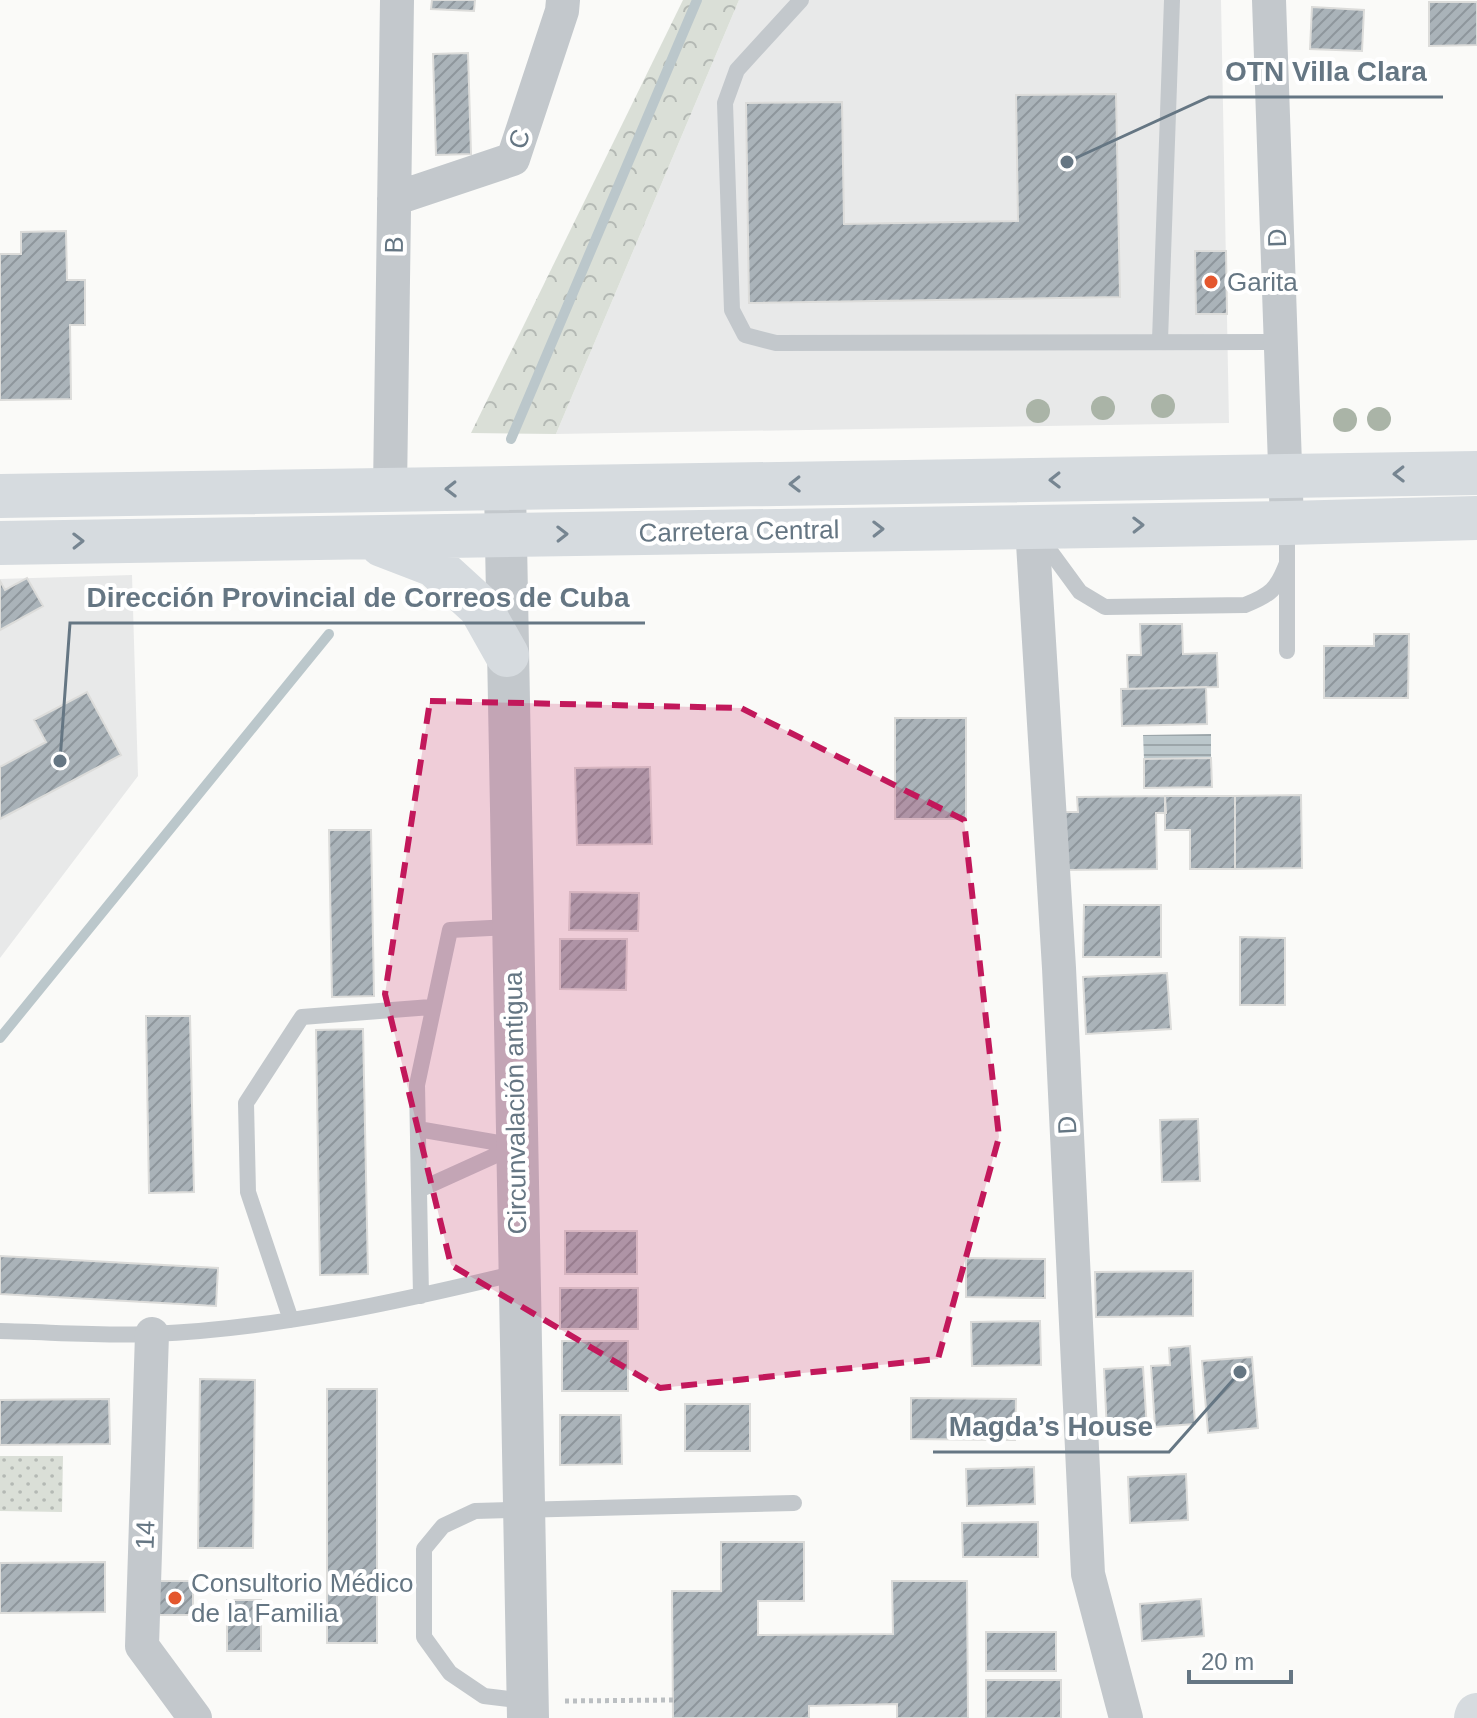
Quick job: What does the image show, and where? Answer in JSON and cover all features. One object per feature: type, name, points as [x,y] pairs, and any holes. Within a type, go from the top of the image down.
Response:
[{"type":"main road","name":"Carretera Central","points":[[0,496],[1477,473]]},
{"type":"main road","name":"Carretera Central","points":[[0,543],[1032,527],[1287,543],[1477,518]]},
{"type":"main road","points":[[361,537],[434,565],[480,607],[507,655]]},
{"type":"street","name":"B","points":[[390,490],[397,0]]},
{"type":"street","name":"C","points":[[394,199],[513,159],[563,0]]},
{"type":"street","name":"D","points":[[1269,0],[1287,543]]},
{"type":"street","name":"Circunvalación antigua","points":[[505,488],[528,1710]]},
{"type":"street","name":"D","points":[[1032,527],[1059,968],[1088,1574],[1126,1718]]},
{"type":"street","name":"14","points":[[152,1334],[142,1646],[195,1718]]},
{"type":"lane","points":[[801,0],[737,70],[725,103],[732,310],[745,335],[776,343],[1281,342]]},
{"type":"lane","points":[[1160,340],[1172,0]]},
{"type":"lane","points":[[1032,527],[1080,592],[1105,607],[1245,605],[1265,597],[1279,583],[1287,543]]},
{"type":"lane","points":[[1287,543],[1287,651]]},
{"type":"lane","points":[[421,1296],[417,1085],[431,1007],[450,930],[511,927]]},
{"type":"lane","points":[[291,1320],[248,1192],[246,1103],[302,1017],[431,1007]]},
{"type":"lane","points":[[418,1129],[516,1146]]},
{"type":"lane","points":[[419,1190],[516,1146]]},
{"type":"lane","points":[[0,1331],[152,1334],[291,1320],[421,1296],[519,1273]]},
{"type":"lane","points":[[528,1710],[484,1696],[450,1673],[424,1637],[424,1549],[443,1526],[475,1511],[794,1503]]},
{"type":"path","points":[[528,1710],[673,1700]]},
{"type":"highlighted area","points":[[430,701],[741,708],[964,820],[999,1137],[938,1359],[660,1388],[451,1265],[385,994]]},
{"type":"shaded area","points":[[739,0],[1221,0],[1229,423],[556,434]]},
{"type":"shaded area","points":[[132,575],[138,776],[0,958],[0,579]]},
{"type":"shaded area","points":[[1211,734],[1211,758],[1144,759],[1143,735]]},
{"type":"green space","points":[[683,0],[739,0],[556,434],[471,433]]},
{"type":"green space","points":[[0,1456],[63,1456],[62,1512],[0,1511]]},
{"type":"building","points":[[432,0],[475,0],[474,11],[431,9]]},
{"type":"building","points":[[1429,2],[1477,2],[1477,45],[1429,46]]},
{"type":"building","points":[[1312,7],[1364,10],[1362,51],[1310,49]]},
{"type":"building","points":[[468,53],[471,154],[436,155],[433,54]]},
{"type":"building","points":[[1116,94],[1120,297],[749,303],[746,103],[842,102],[844,224],[1018,221],[1016,95]]},
{"type":"building","points":[[66,231],[67,280],[85,280],[85,325],[70,325],[71,399],[0,400],[0,254],[21,254],[21,232]]},
{"type":"building","name":"Garita","points":[[1195,251],[1226,251],[1227,314],[1196,314]]},
{"type":"building","points":[[27,578],[43,606],[0,630],[0,581],[5,590]]},
{"type":"building","points":[[1140,624],[1182,624],[1183,654],[1217,653],[1218,687],[1128,689],[1127,655],[1141,655]]},
{"type":"building","points":[[1374,634],[1409,634],[1408,698],[1324,698],[1324,646],[1374,646]]},
{"type":"building","points":[[1206,687],[1207,724],[1122,726],[1121,689]]},
{"type":"building","points":[[87,692],[121,755],[0,819],[0,767],[46,742],[34,720]]},
{"type":"building","points":[[895,718],[966,718],[966,819],[895,819]]},
{"type":"building","points":[[1211,758],[1212,787],[1144,788],[1144,759]]},
{"type":"building","points":[[650,767],[652,844],[577,845],[575,768]]},
{"type":"building","points":[[1301,795],[1302,868],[1235,869],[1235,796]]},
{"type":"building","points":[[1165,796],[1166,813],[1156,813],[1157,869],[1065,870],[1064,812],[1078,812],[1077,797]]},
{"type":"building","points":[[1165,796],[1235,796],[1235,869],[1190,869],[1190,830],[1165,830]]},
{"type":"building","points":[[329,830],[371,830],[374,996],[332,997]]},
{"type":"building","points":[[570,892],[639,893],[638,931],[569,930]]},
{"type":"building","points":[[1084,905],[1161,905],[1161,957],[1083,957]]},
{"type":"building","points":[[1240,937],[1285,938],[1285,1005],[1240,1005]]},
{"type":"building","points":[[560,939],[627,939],[626,990],[560,989]]},
{"type":"building","points":[[1167,973],[1171,1029],[1086,1034],[1083,977]]},
{"type":"building","points":[[146,1016],[190,1016],[194,1192],[149,1193]]},
{"type":"building","points":[[363,1029],[368,1274],[320,1275],[316,1030]]},
{"type":"building","points":[[1198,1119],[1200,1181],[1162,1182],[1160,1120]]},
{"type":"building","points":[[565,1231],[637,1231],[637,1274],[565,1274]]},
{"type":"building","points":[[0,1256],[218,1268],[216,1306],[0,1294]]},
{"type":"building","points":[[966,1258],[1045,1259],[1045,1298],[966,1297]]},
{"type":"building","points":[[1193,1271],[1193,1316],[1096,1317],[1095,1272]]},
{"type":"building","points":[[560,1288],[638,1288],[638,1329],[560,1329]]},
{"type":"building","points":[[1040,1321],[1041,1365],[972,1366],[971,1322]]},
{"type":"building","points":[[562,1341],[628,1341],[628,1391],[562,1391]]},
{"type":"building","points":[[1190,1346],[1195,1424],[1155,1427],[1151,1366],[1170,1365],[1169,1348]]},
{"type":"building","points":[[1252,1357],[1258,1428],[1208,1433],[1202,1361]]},
{"type":"building","points":[[1143,1367],[1147,1430],[1107,1432],[1104,1369]]},
{"type":"building","points":[[200,1379],[255,1380],[253,1548],[198,1548]]},
{"type":"building","points":[[327,1389],[377,1389],[377,1643],[327,1643]]},
{"type":"building","points":[[911,1398],[1016,1399],[1015,1440],[911,1439]]},
{"type":"building","points":[[109,1399],[110,1444],[0,1445],[0,1400]]},
{"type":"building","points":[[685,1404],[750,1404],[750,1451],[685,1451]]},
{"type":"building","points":[[560,1415],[621,1415],[622,1464],[560,1465]]},
{"type":"building","points":[[1034,1467],[1035,1504],[967,1506],[966,1469]]},
{"type":"building","points":[[1186,1474],[1188,1520],[1130,1523],[1128,1477]]},
{"type":"building","points":[[1038,1522],[1038,1557],[963,1557],[962,1523]]},
{"type":"building","points":[[721,1542],[804,1542],[804,1601],[758,1601],[758,1635],[893,1634],[892,1581],[967,1581],[968,1718],[897,1718],[897,1704],[809,1706],[809,1718],[673,1718],[672,1591],[721,1591]]},
{"type":"building","points":[[105,1562],[105,1612],[0,1613],[0,1563]]},
{"type":"building","name":"Consultorio Médico de la Familia","points":[[157,1581],[193,1581],[193,1615],[157,1615]]},
{"type":"building","points":[[1201,1599],[1204,1636],[1142,1641],[1140,1604]]},
{"type":"building","points":[[227,1600],[261,1600],[261,1651],[227,1651]]},
{"type":"building","points":[[986,1632],[1056,1632],[1056,1671],[986,1671]]},
{"type":"building","points":[[986,1680],[1061,1680],[1061,1718],[986,1718]]},
{"type":"waterway","points":[[511,439],[697,0]]},
{"type":"waterway","points":[[0,1038],[329,634]]},
{"type":"place","name":"OTN Villa Clara","points":[[1067,162]]},
{"type":"place","name":"Garita","points":[[1211,282]]},
{"type":"place","name":"Dirección Provincial de Correos de Cuba","points":[[60,761]]},
{"type":"place","name":"Magda’s House","points":[[1240,1372]]},
{"type":"place","name":"Consultorio Médico de la Familia","points":[[175,1598]]}]
